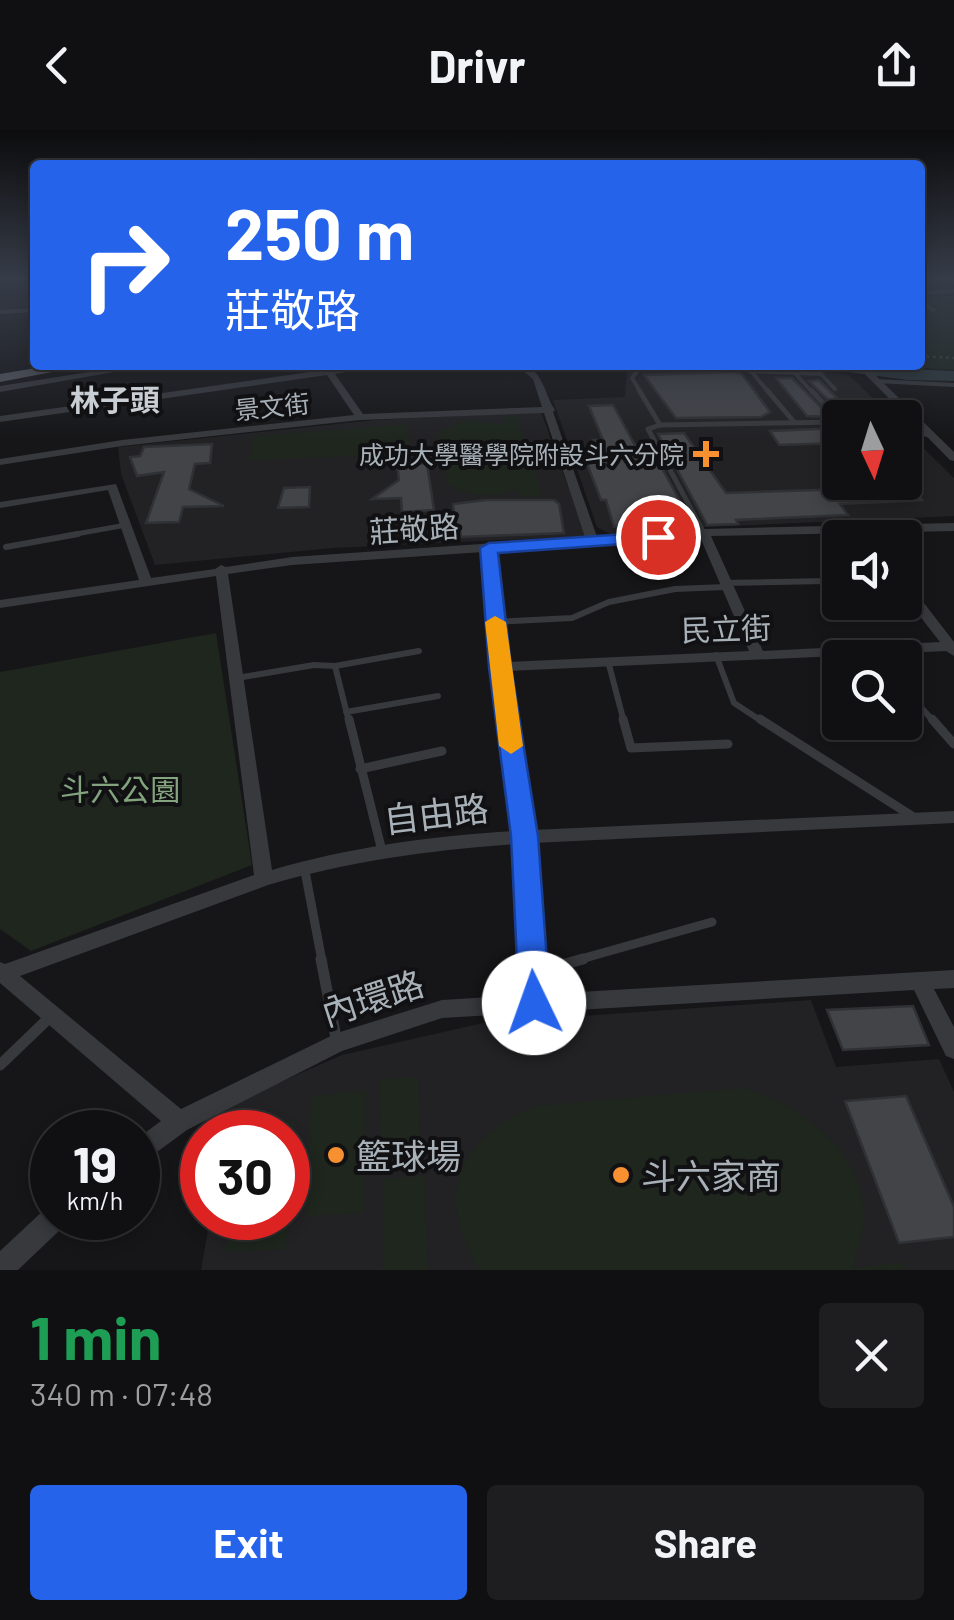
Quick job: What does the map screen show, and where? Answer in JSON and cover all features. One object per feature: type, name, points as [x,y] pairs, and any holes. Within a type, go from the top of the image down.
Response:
[{"type":"main road","points":[[0,370],[30,365]]},
{"type":"main road","points":[[0,378],[50,370]]},
{"type":"street","points":[[0,388],[117,370]]},
{"type":"street","points":[[0,419],[315,370]]},
{"type":"street","points":[[329,370],[360,416]]},
{"type":"street","points":[[527,370],[537,378],[550,410],[593,543]]},
{"type":"street","points":[[865,370],[954,458]]},
{"type":"street","name":"景文街","points":[[0,462],[122,443],[360,416],[550,410]]},
{"type":"street","points":[[930,435],[945,435]]},
{"type":"street","points":[[0,505],[112,486],[145,580]]},
{"type":"street","name":"莊敬路","points":[[922,529],[954,527]]},
{"type":"street","points":[[704,533],[757,653]]},
{"type":"street","name":"莊敬路","points":[[0,604],[292,561],[704,533],[822,534]]},
{"type":"street","points":[[489,548],[500,667],[524,836],[534,1003]]},
{"type":"street","points":[[220,570],[264,879]]},
{"type":"street","points":[[922,609],[953,648]]},
{"type":"street","name":"民立街","points":[[922,650],[953,648]]},
{"type":"street","name":"民立街","points":[[500,667],[757,653],[822,654]]},
{"type":"street","name":"自由路","points":[[2,972],[304,866],[382,851],[524,836],[954,817]]},
{"type":"street","points":[[2,972],[179,1122]]},
{"type":"street","name":"內環路","points":[[160,1136],[179,1122],[337,1043],[442,1009],[954,979]]},
{"type":"street","points":[[920,981],[954,1048]]},
{"type":"street","points":[[0,1270],[31,1240]]},
{"type":"lane","points":[[638,370],[632,378],[660,425]]},
{"type":"lane","points":[[748,370],[821,374],[835,389]]},
{"type":"lane","points":[[792,370],[822,402]]},
{"type":"lane","points":[[752,371],[794,422]]},
{"type":"lane","points":[[873,379],[954,385]]},
{"type":"lane","points":[[704,533],[648,429],[660,425],[822,422]]},
{"type":"lane","points":[[922,433],[930,435]]},
{"type":"lane","points":[[6,547],[126,525]]},
{"type":"lane","points":[[496,622],[572,618],[609,602],[674,589],[822,581]]},
{"type":"lane","points":[[235,679],[419,652]]},
{"type":"lane","points":[[716,655],[734,703],[918,820]]},
{"type":"lane","points":[[608,661],[631,748],[728,744]]},
{"type":"lane","points":[[335,666],[382,851]]},
{"type":"lane","points":[[346,712],[438,696]]},
{"type":"lane","points":[[922,707],[954,744]]},
{"type":"lane","points":[[360,769],[442,751]]},
{"type":"lane","points":[[304,866],[337,1043]]},
{"type":"lane","points":[[533,973],[712,922]]},
{"type":"lane","points":[[0,1065],[53,1014]]},
{"type":"path","points":[[925,356],[954,358]]},
{"type":"shaded area","name":"成功大學醫學院附設斗六分院","points":[[627,370],[810,370],[849,375],[875,400],[822,400],[822,500],[922,500],[922,447],[954,478],[954,516],[822,520],[614,536],[597,527],[553,400],[625,397]]},
{"type":"shaded area","points":[[541,412],[586,536],[333,548],[155,565],[121,474],[118,447],[375,420]]},
{"type":"shaded area","name":"斗六家商","points":[[811,1000],[836,1067],[939,1059],[954,1092],[954,1270],[201,1270],[206,1240],[310,1240],[310,1110],[227,1110],[228,1105],[342,1055],[483,1023]]},
{"type":"green space","points":[[925,333],[954,333],[954,370],[925,368]]},
{"type":"green space","points":[[504,416],[517,416],[542,496],[520,497],[518,489],[473,494],[448,484],[439,431],[465,420],[505,424]]},
{"type":"green space","points":[[407,424],[411,454],[249,460],[254,436]]},
{"type":"green space","name":"斗六公園","points":[[216,633],[252,865],[31,951],[0,929],[0,672]]},
{"type":"green space","points":[[418,1077],[420,1164],[381,1166],[380,1079]]},
{"type":"green space","points":[[743,1088],[787,1106],[843,1154],[862,1197],[864,1222],[853,1268],[901,1262],[905,1270],[479,1270],[465,1243],[456,1194],[471,1152],[509,1119],[536,1106]]},
{"type":"green space","name":"籃球場","points":[[365,1090],[364,1213],[310,1216],[311,1097]]},
{"type":"green space","points":[[425,1176],[427,1270],[384,1270],[383,1179]]},
{"type":"green space","points":[[227,1240],[287,1240],[286,1249],[226,1252]]},
{"type":"building","points":[[742,374],[770,412],[761,417],[676,418],[644,375]]},
{"type":"building","points":[[776,378],[792,378],[822,408],[822,417],[807,416]]},
{"type":"building","points":[[819,380],[839,400],[828,400],[809,381]]},
{"type":"building","points":[[613,405],[637,449],[651,448],[692,523],[614,527],[606,500],[601,500],[583,453],[598,453],[593,440],[603,440],[589,406]]},
{"type":"building","points":[[822,429],[822,444],[779,445],[770,431]]},
{"type":"building","points":[[684,433],[726,493],[822,490],[822,500],[922,500],[840,504],[848,515],[707,525],[658,434]]},
{"type":"building","points":[[212,444],[210,463],[195,464],[189,489],[224,506],[183,507],[179,522],[146,523],[164,472],[137,476],[130,457],[140,456],[144,447]]},
{"type":"building","points":[[427,463],[434,510],[402,512],[401,498],[372,499],[399,480],[397,465]]},
{"type":"building","points":[[310,487],[309,507],[278,508],[284,488]]},
{"type":"building","points":[[554,500],[559,504],[564,533],[461,537],[460,530],[456,530],[453,504]]},
{"type":"building","points":[[913,1006],[929,1045],[843,1050],[827,1010]]},
{"type":"building","points":[[906,1096],[954,1207],[954,1237],[899,1243],[845,1101]]},
{"type":"waterway","points":[[870,370],[954,376]]},
{"type":"slow traffic","points":[[495,622],[511,746]]},
{"type":"place","name":"成功大學醫學院附設斗六分院","points":[[706,454]]},
{"type":"place","name":"籃球場","points":[[336,1155]]},
{"type":"place","name":"斗六家商","points":[[621,1175]]},
{"type":"district","name":"林子頭","points":[[115,399]]},
{"type":"route","points":[[534,1003],[524,836],[500,667],[489,548],[658,537]]}]
